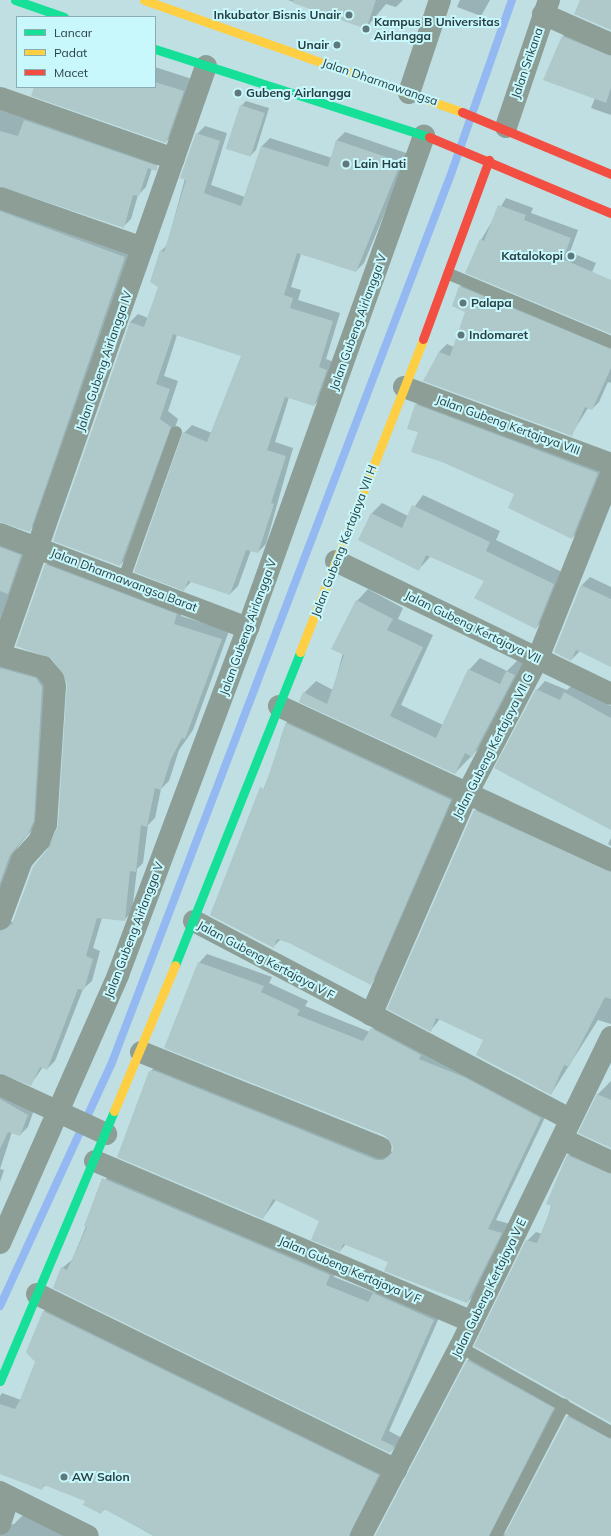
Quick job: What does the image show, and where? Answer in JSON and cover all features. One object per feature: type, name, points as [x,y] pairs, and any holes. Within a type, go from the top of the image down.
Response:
[{"type":"street","points":[[15,0],[61,16]]},
{"type":"street","name":"Jalan Dharmawangsa","points":[[144,0],[502,125],[611,174]]},
{"type":"street","points":[[410,93],[440,0]]},
{"type":"street","points":[[546,7],[611,44]]},
{"type":"street","name":"Jalan Srikana","points":[[502,125],[546,7]]},
{"type":"street","points":[[156,49],[429,137],[486,158],[611,213]]},
{"type":"street","name":"Jalan Gubeng Airlangga IV","points":[[0,654],[8,610],[39,547],[206,66]]},
{"type":"street","points":[[0,98],[174,159]]},
{"type":"street","name":"Jalan Gubeng Airlangga V","points":[[0,1243],[64,1116],[248,628],[429,137]]},
{"type":"street","name":"Jalan Gubeng Kertajaya VII H","points":[[194,920],[449,274],[486,158]]},
{"type":"street","points":[[0,198],[143,248]]},
{"type":"street","name":"Jalan Gubeng Kertajaya VIII","points":[[404,387],[611,464]]},
{"type":"street","name":"Jalan Gubeng Kertajaya VII G","points":[[371,1015],[468,792],[538,658],[611,476]]},
{"type":"street","name":"Jalan Dharmawangsa Barat","points":[[0,534],[39,547],[123,581],[248,628]]},
{"type":"street","name":"Jalan Gubeng Kertajaya VII","points":[[336,561],[611,694]]},
{"type":"street","points":[[0,654],[43,667],[53,679],[54,686],[46,824],[39,841],[22,860],[0,919]]},
{"type":"street","points":[[279,706],[468,792],[611,860]]},
{"type":"street","name":"Jalan Gubeng Kertajaya V F","points":[[0,1381],[95,1161],[101,1131],[141,1052],[194,920],[371,1015],[566,1129],[611,1162]]},
{"type":"street","name":"Jalan Gubeng Kertajaya V E","points":[[361,1536],[460,1347],[611,1037]]},
{"type":"street","points":[[141,1052],[381,1148]]},
{"type":"street","points":[[0,1085],[64,1116],[101,1131]]},
{"type":"street","name":"Jalan Gubeng Kertajaya V F","points":[[95,1161],[472,1322]]},
{"type":"street","points":[[37,1294],[396,1470]]},
{"type":"street","points":[[0,1524],[5,1494],[88,1536]]},
{"type":"lane","points":[[449,274],[611,342]]},
{"type":"lane","points":[[123,581],[176,432]]},
{"type":"lane","points":[[460,1347],[611,1432]]},
{"type":"lane","points":[[496,1536],[564,1405]]},
{"type":"building","name":"Inkubator Bisnis Unair","points":[[293,0],[376,0],[366,29],[293,3]]},
{"type":"building","points":[[580,0],[611,0],[611,30],[574,14]]},
{"type":"building","points":[[562,36],[611,56],[611,88],[606,103],[543,80]]},
{"type":"building","points":[[156,82],[184,91],[166,143],[31,96],[34,88],[156,88]]},
{"type":"building","points":[[240,105],[265,113],[251,157],[226,149]]},
{"type":"building","points":[[24,120],[158,166],[156,171],[148,168],[139,196],[133,195],[124,228],[0,186],[0,131],[18,136]]},
{"type":"building","points":[[196,133],[220,141],[204,193],[241,206],[261,146],[328,167],[336,140],[401,162],[356,272],[297,253],[284,295],[293,298],[290,308],[333,321],[319,367],[327,370],[314,406],[285,397],[267,450],[286,456],[271,503],[274,504],[258,553],[246,550],[230,595],[188,581],[184,591],[134,572],[183,432],[207,442],[241,356],[173,334],[156,384],[170,389],[160,419],[171,427],[120,566],[53,541],[130,322],[144,327],[158,287],[150,282],[160,250],[164,252],[186,180],[180,178]]},
{"type":"building","points":[[498,205],[526,215],[524,220],[571,238],[563,259],[611,280],[611,334],[465,273],[480,239],[484,241]]},
{"type":"building","points":[[0,211],[125,257],[30,532],[0,522]]},
{"type":"building","points":[[459,286],[611,349],[611,368],[592,410],[585,407],[572,436],[423,381],[439,352],[450,356],[465,312],[452,306]]},
{"type":"building","points":[[415,404],[598,473],[572,539],[508,508],[514,494],[442,462],[411,452],[418,432],[407,429]]},
{"type":"building","points":[[412,505],[490,542],[486,551],[554,584],[536,629],[474,598],[484,581],[426,555],[419,571],[358,540],[371,513],[402,528]]},
{"type":"building","points":[[0,547],[21,555],[8,594],[0,591]]},
{"type":"building","points":[[45,564],[177,614],[174,624],[222,639],[185,739],[182,738],[171,759],[161,790],[155,788],[147,827],[141,825],[136,872],[130,871],[125,921],[97,918],[86,956],[93,959],[84,990],[78,989],[47,1070],[40,1067],[31,1086],[0,1073],[0,931],[12,924],[33,867],[50,846],[58,825],[67,683],[52,659],[16,646]]},
{"type":"building","points":[[581,585],[611,599],[611,667],[576,650],[571,661],[554,652]]},
{"type":"building","points":[[356,600],[393,619],[387,630],[423,647],[390,716],[436,738],[468,669],[500,684],[506,671],[515,675],[472,757],[465,753],[455,774],[299,702],[303,692],[327,704],[344,655],[331,649]]},
{"type":"building","points":[[0,668],[36,678],[42,687],[34,821],[28,834],[10,855],[0,883]]},
{"type":"building","points":[[536,689],[560,700],[564,692],[611,718],[611,830],[494,768]]},
{"type":"building","points":[[286,723],[451,800],[371,985],[289,943],[277,939],[274,948],[210,915],[260,787],[264,789]]},
{"type":"building","points":[[474,810],[611,872],[611,999],[605,997],[569,1067],[564,1065],[551,1095],[476,1055],[483,1040],[436,1018],[431,1032],[387,1009]]},
{"type":"building","points":[[198,962],[264,986],[261,992],[300,1010],[297,1015],[363,1041],[371,1028],[421,1055],[419,1059],[464,1077],[541,1118],[488,1229],[502,1233],[467,1303],[384,1271],[388,1262],[343,1244],[340,1252],[311,1240],[319,1221],[273,1199],[263,1219],[117,1157],[149,1071],[155,1071],[376,1160],[383,1160],[392,1153],[393,1146],[386,1136],[164,1048]]},
{"type":"building","points":[[597,1094],[611,1100],[611,1148],[578,1133]]},
{"type":"building","points":[[0,1099],[28,1115],[20,1136],[8,1132],[0,1149]]},
{"type":"building","points":[[567,1155],[611,1174],[611,1423],[474,1346],[526,1240],[537,1243],[552,1206],[546,1204]]},
{"type":"building","points":[[102,1178],[330,1275],[326,1285],[368,1302],[373,1293],[434,1320],[381,1440],[394,1446],[390,1453],[53,1288],[61,1267],[67,1270],[87,1227],[84,1226]]},
{"type":"building","points":[[43,1311],[379,1475],[349,1536],[155,1536],[104,1509],[101,1514],[83,1505],[85,1501],[44,1485],[42,1490],[0,1474],[0,1404],[15,1409],[20,1400],[35,1362],[26,1352]]},
{"type":"building","points":[[467,1360],[554,1408],[489,1536],[375,1536]]},
{"type":"building","points":[[567,1416],[611,1439],[611,1536],[504,1536]]},
{"type":"waterway","points":[[0,1306],[111,1065],[450,177],[512,0]]},
{"type":"traffic: fast","points":[[15,0],[61,16]]},
{"type":"traffic: fast","points":[[156,49],[429,137]]},
{"type":"traffic: fast","points":[[175,965],[300,652]]},
{"type":"traffic: fast","points":[[0,1381],[114,1111]]},
{"type":"traffic: slow","points":[[144,0],[462,112]]},
{"type":"traffic: slow","points":[[300,652],[423,339]]},
{"type":"traffic: slow","points":[[114,1111],[175,965]]},
{"type":"traffic: jam","points":[[462,112],[611,174]]},
{"type":"traffic: jam","points":[[429,137],[611,213]]},
{"type":"traffic: jam","points":[[423,339],[489,160]]},
{"type":"place","name":"Inkubator Bisnis Unair","points":[[349,15]]},
{"type":"place","name":"Kampus B Universitas Airlangga","points":[[366,29]]},
{"type":"place","name":"Unair","points":[[337,45]]},
{"type":"place","name":"Gubeng Airlangga","points":[[238,93]]},
{"type":"place","name":"Lain Hati","points":[[346,164]]},
{"type":"place","name":"Katalokopi","points":[[571,256]]},
{"type":"place","name":"Palapa","points":[[463,303]]},
{"type":"place","name":"Indomaret","points":[[461,335]]},
{"type":"place","name":"AW Salon","points":[[64,1477]]}]
